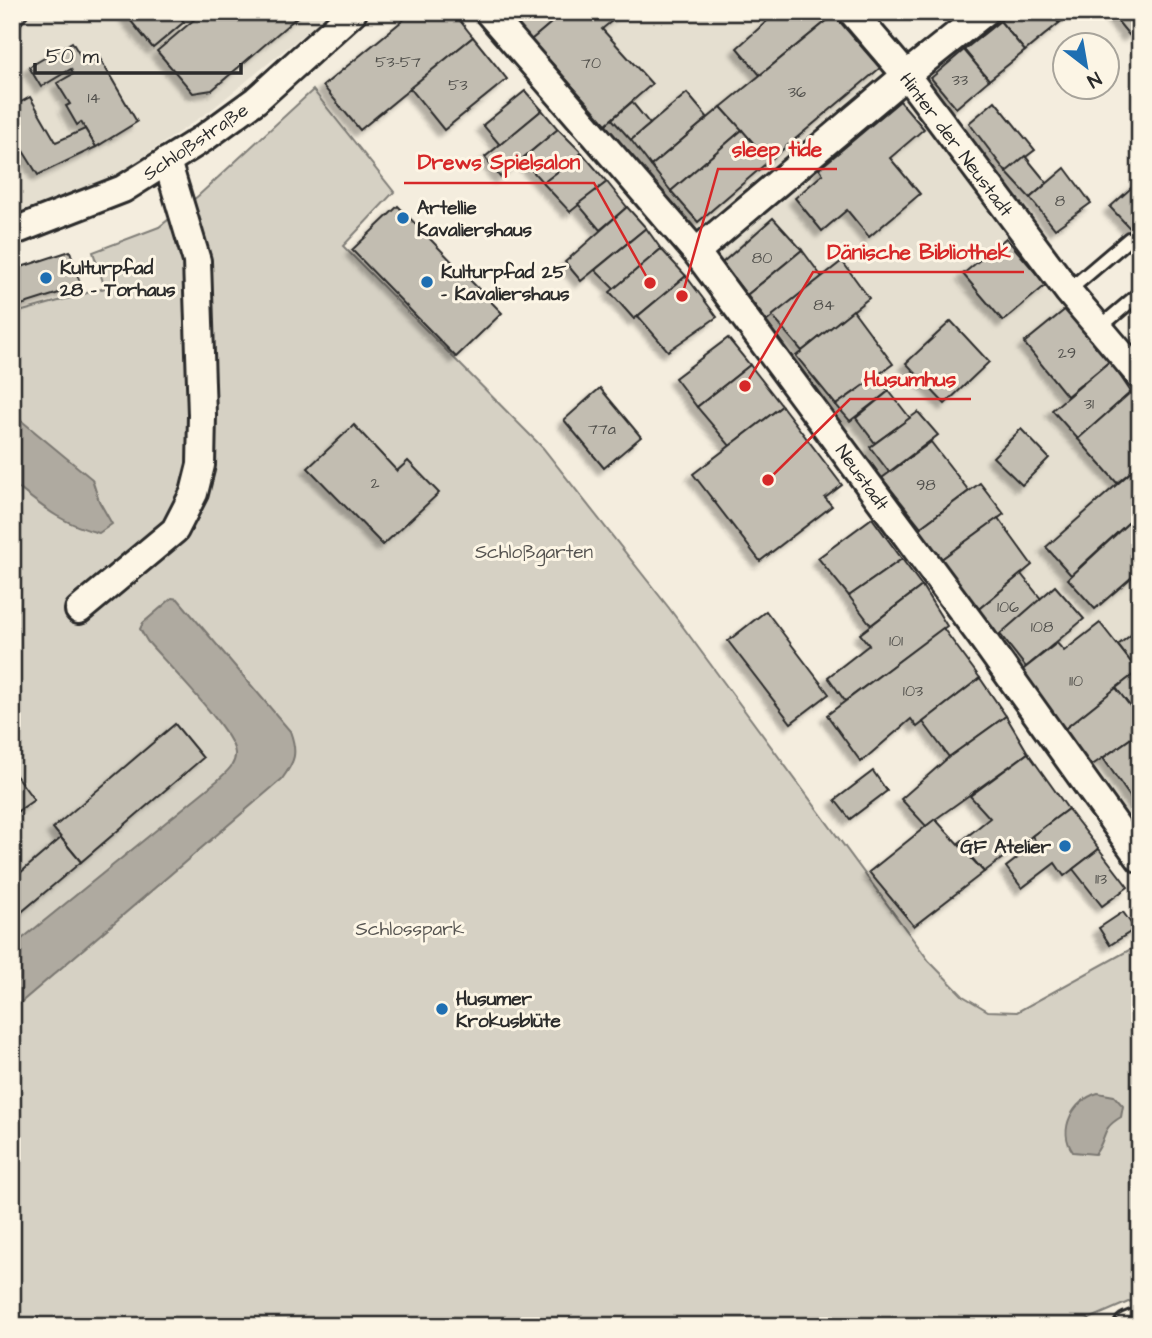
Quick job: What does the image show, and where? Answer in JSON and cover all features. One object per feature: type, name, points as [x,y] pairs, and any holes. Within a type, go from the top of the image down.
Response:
[{"type":"street","name":"Schloßstraße","points":[[12,232],[123,189],[167,161],[256,100],[353,12]]},
{"type":"street","name":"Neustadt","points":[[488,12],[696,252],[980,635],[1140,859]]},
{"type":"street","name":"Hinter der Neustadt","points":[[852,12],[906,75],[1068,291],[1140,376]]},
{"type":"street","points":[[696,252],[985,12]]},
{"type":"street","points":[[79,610],[175,530],[194,493],[201,465],[197,261],[167,161]]},
{"type":"street","points":[[1128,1326],[1140,1321]]},
{"type":"lane","points":[[1068,291],[1129,239]]},
{"type":"lane","points":[[1099,328],[1140,293]]},
{"type":"shaded area","points":[[33,12],[331,12],[211,110],[114,177],[12,218],[12,37]]},
{"type":"shaded area","points":[[493,12],[846,12],[898,72],[696,243]]},
{"type":"shaded area","points":[[905,82],[1140,384],[1140,848],[707,253]]},
{"type":"shaded area","points":[[12,413],[92,479],[99,501],[112,524],[99,533],[85,529],[53,513],[12,483]]},
{"type":"shaded area","points":[[172,598],[178,599],[290,731],[294,745],[292,762],[282,779],[12,1010],[12,947],[218,780],[234,761],[235,753],[223,729],[147,641],[140,629],[143,623]]},
{"type":"shaded area","points":[[1098,1093],[1114,1096],[1123,1106],[1121,1117],[1109,1126],[1095,1154],[1073,1152],[1067,1134],[1070,1117],[1081,1102]]},
{"type":"green space","name":"Schlosspark","points":[[313,90],[394,192],[343,246],[543,448],[669,608],[929,961],[963,996],[988,1011],[1017,1012],[1140,944],[1140,1297],[1073,1326],[12,1326],[12,314],[105,288],[93,252],[159,227],[198,196]]},
{"type":"building","points":[[12,12],[31,12],[12,35]]},
{"type":"building","points":[[129,12],[176,12],[184,22],[153,48],[126,15]]},
{"type":"building","points":[[203,12],[303,12],[212,90],[193,93],[157,51]]},
{"type":"building","points":[[413,12],[453,12],[473,37],[360,130],[323,86]]},
{"type":"building","points":[[502,12],[564,12],[531,40]]},
{"type":"building","points":[[564,12],[623,12],[602,29],[652,84],[606,124],[531,40]]},
{"type":"building","points":[[777,12],[832,12],[834,15],[760,75],[737,48]]},
{"type":"building","points":[[1011,12],[1050,12],[1059,23],[1025,51],[1000,21]]},
{"type":"building","points":[[1050,12],[1072,12],[1059,23]]},
{"type":"building","points":[[1110,12],[1140,12],[1140,26],[1129,35]]},
{"type":"building","points":[[834,15],[880,68],[769,161],[721,107]]},
{"type":"building","points":[[1000,21],[1025,51],[989,80],[964,50]]},
{"type":"building","points":[[473,37],[507,79],[444,130],[410,88]]},
{"type":"building","points":[[72,42],[86,65],[99,57],[137,122],[96,147],[81,122],[77,125],[66,106],[70,104],[57,83],[73,74],[71,69],[41,87],[29,67]]},
{"type":"building","points":[[964,50],[989,80],[956,108],[931,78]]},
{"type":"building","points":[[525,91],[542,110],[500,145],[483,125]]},
{"type":"building","points":[[687,93],[708,118],[651,166],[631,140]]},
{"type":"building","points":[[30,97],[56,142],[85,129],[96,147],[38,175],[12,133],[12,107]]},
{"type":"building","points":[[900,101],[924,129],[890,158],[920,194],[869,237],[847,210],[822,231],[795,198],[823,174],[819,169]]},
{"type":"building","points":[[995,101],[1035,150],[1006,172],[969,123]]},
{"type":"building","points":[[632,102],[650,124],[631,140],[612,119]]},
{"type":"building","points":[[721,107],[742,130],[671,191],[651,166]]},
{"type":"building","points":[[542,110],[558,129],[500,177],[485,157]]},
{"type":"building","points":[[558,129],[582,153],[543,183],[522,159]]},
{"type":"building","points":[[742,130],[769,161],[698,222],[671,191]]},
{"type":"building","points":[[582,153],[607,182],[570,212],[543,183]]},
{"type":"building","points":[[1025,156],[1047,183],[1030,198],[1006,172]]},
{"type":"building","points":[[1065,168],[1091,203],[1055,229],[1030,198]]},
{"type":"building","points":[[1140,180],[1140,239],[1110,207]]},
{"type":"building","points":[[607,182],[627,207],[600,230],[578,204]]},
{"type":"building","name":"Kulturpfad 25 - Kavaliershaus","points":[[398,206],[502,313],[456,357],[352,250]]},
{"type":"building","points":[[627,207],[646,228],[581,281],[565,262]]},
{"type":"building","points":[[773,218],[802,250],[747,295],[722,263]]},
{"type":"building","points":[[646,228],[661,249],[614,289],[595,270]]},
{"type":"building","points":[[1006,238],[1046,285],[1003,321],[963,274]]},
{"type":"building","points":[[661,249],[686,276],[634,319],[610,292]]},
{"type":"building","points":[[802,250],[822,277],[767,321],[747,295]]},
{"type":"building","name":"Kulturpfad 28 - Torhaus","points":[[70,251],[81,286],[12,308],[12,270]]},
{"type":"building","points":[[842,261],[869,298],[802,351],[772,316]]},
{"type":"building","points":[[686,276],[717,317],[668,351],[638,316]]},
{"type":"building","points":[[1067,308],[1110,361],[1067,396],[1024,343]]},
{"type":"building","points":[[853,310],[893,364],[836,405],[796,356]]},
{"type":"building","points":[[951,321],[989,362],[945,404],[906,363]]},
{"type":"building","points":[[728,338],[750,365],[697,407],[675,378]]},
{"type":"building","points":[[1110,361],[1131,392],[1078,439],[1052,410]]},
{"type":"building","points":[[750,365],[782,406],[730,446],[697,407]]},
{"type":"building","points":[[876,377],[889,391],[850,421],[836,405]]},
{"type":"building","points":[[600,388],[641,437],[604,468],[564,420]]},
{"type":"building","points":[[889,391],[910,418],[875,443],[856,418]]},
{"type":"building","points":[[1131,392],[1140,401],[1140,464],[1117,483],[1078,439]]},
{"type":"building","points":[[782,406],[842,485],[825,498],[832,506],[760,561],[693,474]]},
{"type":"building","points":[[918,412],[938,435],[889,472],[870,447]]},
{"type":"building","points":[[354,425],[397,471],[408,461],[439,493],[383,545],[308,468]]},
{"type":"building","points":[[1021,429],[1049,458],[1022,485],[993,457]]},
{"type":"building","points":[[931,442],[969,491],[921,527],[882,478]]},
{"type":"building","points":[[1140,464],[1140,512],[1071,575],[1046,547]]},
{"type":"building","points":[[980,483],[1004,514],[936,563],[913,533]]},
{"type":"building","points":[[1140,512],[1140,570],[1095,609],[1068,579]]},
{"type":"building","points":[[872,518],[902,559],[849,596],[818,558]]},
{"type":"building","points":[[998,518],[1032,565],[974,613],[936,563]]},
{"type":"building","points":[[12,527],[21,539],[12,546]]},
{"type":"building","points":[[902,559],[922,586],[871,625],[849,596]]},
{"type":"building","points":[[1021,574],[1041,599],[995,639],[974,613]]},
{"type":"building","points":[[922,586],[947,626],[845,701],[828,677],[869,645],[860,634]]},
{"type":"building","points":[[1055,586],[1084,619],[1026,667],[1000,634]]},
{"type":"building","points":[[766,611],[829,694],[791,723],[728,641]]},
{"type":"building","points":[[1100,623],[1138,671],[1065,729],[1020,672],[1057,643],[1064,651]]},
{"type":"building","points":[[943,628],[980,678],[917,727],[911,719],[861,762],[827,715]]},
{"type":"building","points":[[1140,628],[1140,719],[1116,688],[1138,671],[1118,645]]},
{"type":"building","points":[[980,678],[1006,716],[949,757],[923,722]]},
{"type":"building","points":[[1116,688],[1140,719],[1140,732],[1088,768],[1061,732]]},
{"type":"building","points":[[1006,716],[1028,753],[926,826],[901,799],[949,757]]},
{"type":"building","points":[[175,724],[203,758],[81,862],[53,828]]},
{"type":"building","points":[[1140,732],[1140,811],[1103,758]]},
{"type":"building","points":[[1028,753],[1068,809],[984,872],[959,843],[990,818],[970,796]]},
{"type":"building","points":[[12,770],[34,800],[12,815]]},
{"type":"building","points":[[873,771],[887,791],[850,819],[835,800]]},
{"type":"building","name":"GF Atelier","points":[[1068,809],[1099,849],[1064,876],[1055,863],[1022,888],[1006,867],[1037,843],[1032,836]]},
{"type":"building","points":[[935,819],[984,872],[914,926],[869,872]]},
{"type":"building","points":[[61,838],[81,862],[12,920],[12,880]]},
{"type":"building","points":[[1099,849],[1128,887],[1102,906],[1073,869]]},
{"type":"building","points":[[1123,912],[1135,929],[1110,945],[1099,928]]},
{"type":"place","name":"Artellie Kavaliershaus","points":[[403,218]]},
{"type":"place","name":"Kulturpfad 28 - Torhaus","points":[[46,278]]},
{"type":"place","name":"Kulturpfad 25 - Kavaliershaus","points":[[427,282]]},
{"type":"place","name":"Drews Spielsalon","points":[[650,283]]},
{"type":"place","name":"sleep tide","points":[[682,296]]},
{"type":"place","name":"Dänische Bibliothek","points":[[745,386]]},
{"type":"place","name":"Husumhus","points":[[768,480]]},
{"type":"place","name":"GF Atelier","points":[[1065,846]]},
{"type":"place","name":"Husumer Krokusblüte","points":[[442,1009]]},
{"type":"park label","name":"Schloßgarten","points":[[534,551]]}]
